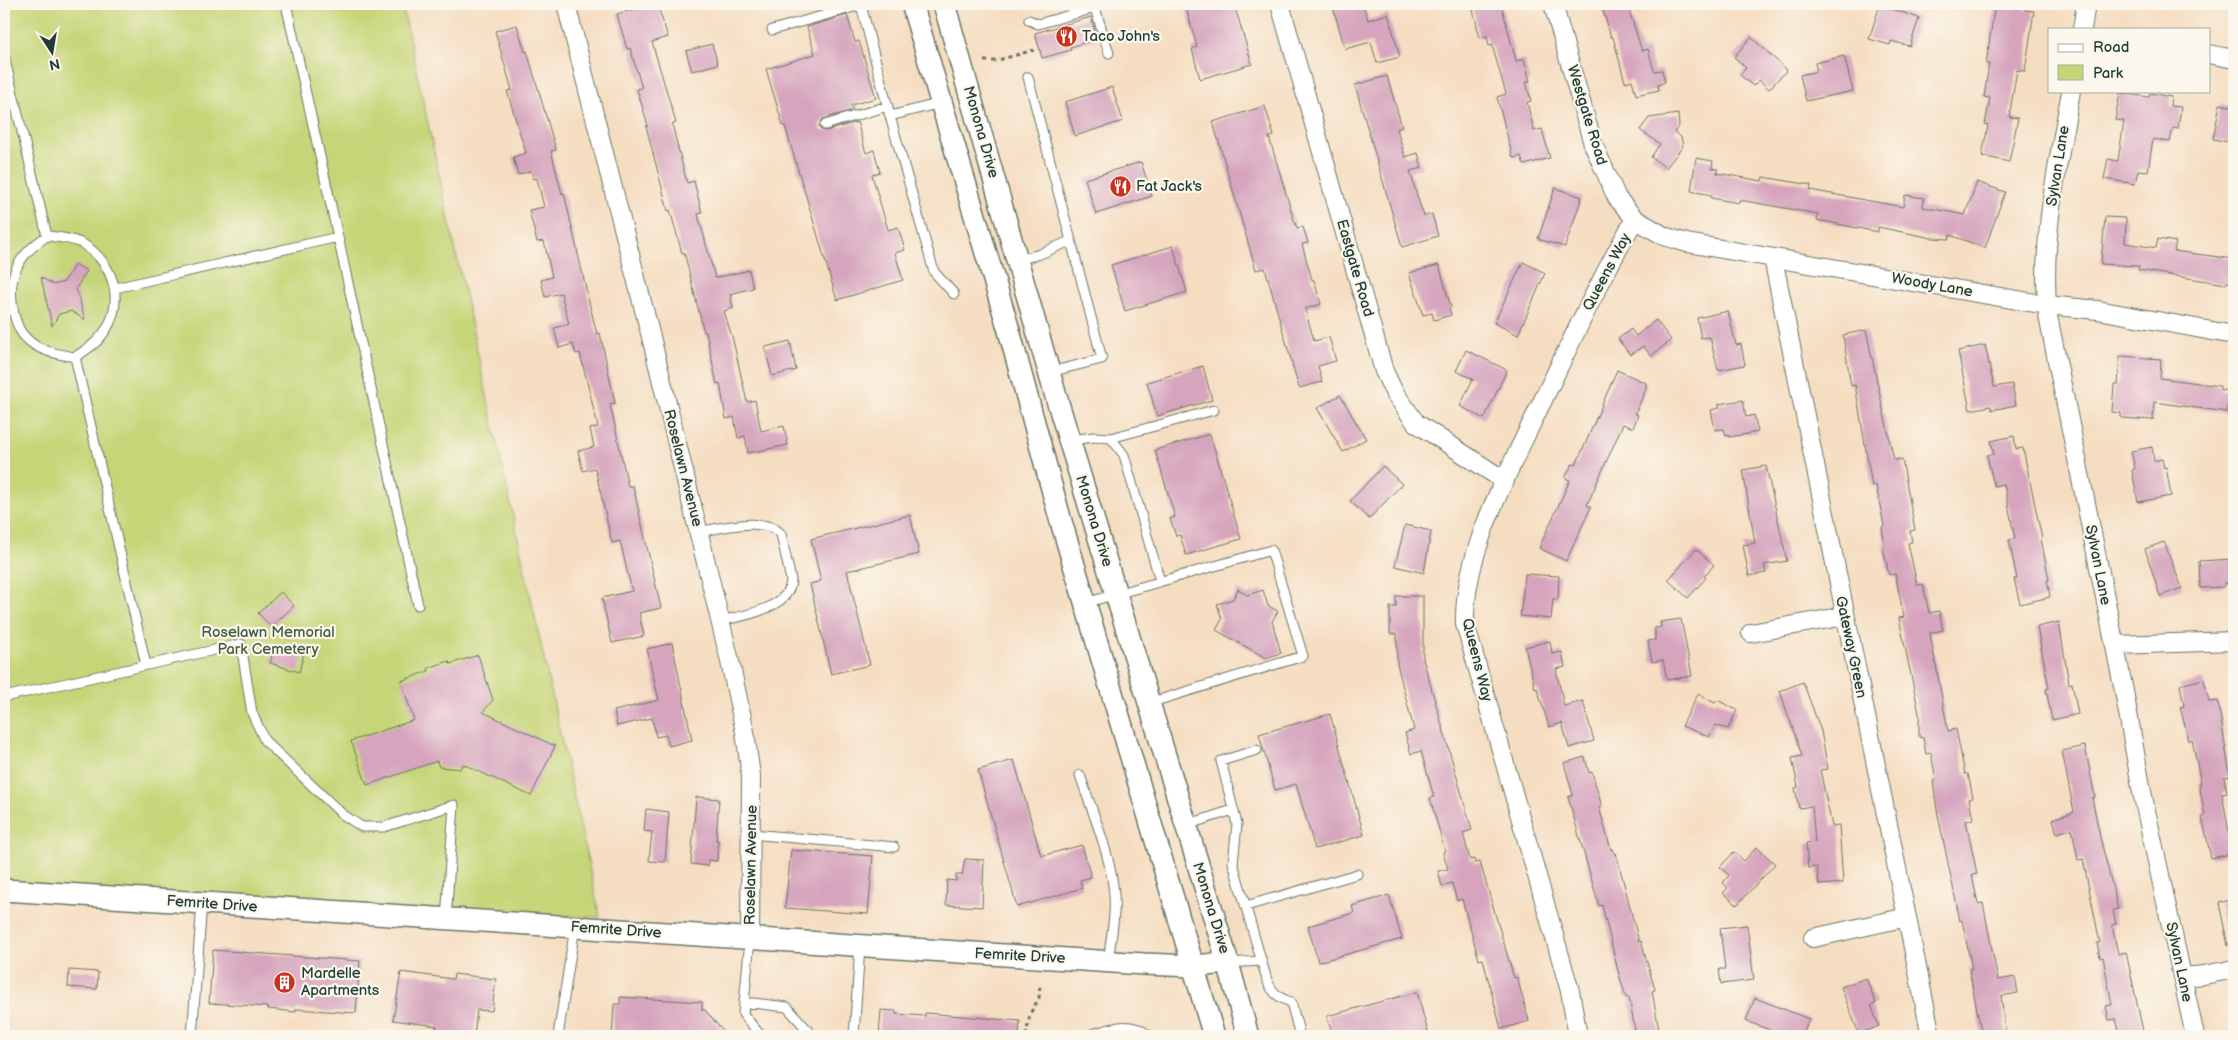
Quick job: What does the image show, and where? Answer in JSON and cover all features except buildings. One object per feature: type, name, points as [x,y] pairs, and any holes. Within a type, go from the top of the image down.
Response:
[{"type":"street","name":"Roselawn Avenue","points":[[566,4],[699,532],[745,732],[751,776],[750,939]]},
{"type":"street","name":"Monona Drive","points":[[912,4],[1008,327],[1060,518],[1214,1036]]},
{"type":"street","name":"Monona Drive","points":[[944,4],[1069,440],[1228,963],[1248,1036]]},
{"type":"street","name":"Eastgate Road","points":[[1280,4],[1384,371],[1394,392],[1416,422],[1505,480]]},
{"type":"street","name":"Westgate Road","points":[[1553,4],[1596,153],[1618,198],[1636,219]]},
{"type":"street","points":[[2082,28],[2086,4]]},
{"type":"street","points":[[2210,54],[2234,59]]},
{"type":"street","name":"Sylvan Lane","points":[[2071,92],[2053,193],[2045,265],[2047,305],[2115,645],[2142,792],[2195,1036]]},
{"type":"street","name":"Queens Way","points":[[1578,1036],[1570,991],[1465,624],[1465,606],[1472,560],[1505,480],[1603,275],[1636,219]]},
{"type":"street","name":"Woody Lane","points":[[1636,219],[1664,236],[1687,243],[2047,305],[2098,310],[2234,335]]},
{"type":"street","name":"Gateway Green","points":[[1773,258],[1931,1036]]},
{"type":"street","points":[[1751,633],[1845,616]]},
{"type":"street","points":[[2115,645],[2234,641]]},
{"type":"street","name":"Femrite Drive","points":[[4,890],[1108,962],[1193,966],[1228,963]]},
{"type":"street","points":[[1813,938],[1906,917]]},
{"type":"street","points":[[2183,976],[2204,975],[2234,969]]},
{"type":"lane","points":[[286,4],[418,605]]},
{"type":"lane","points":[[772,30],[861,5],[934,272],[954,294]]},
{"type":"lane","points":[[1029,20],[1038,24],[1094,8],[1109,54]]},
{"type":"lane","points":[[4,56],[47,236]]},
{"type":"lane","points":[[1028,77],[1102,359],[1050,372]]},
{"type":"lane","points":[[890,116],[941,103]]},
{"type":"lane","points":[[824,125],[888,106]]},
{"type":"lane","points":[[47,236],[81,243],[101,260],[110,272],[115,288],[116,298],[107,327],[98,340],[75,357],[50,353],[36,346],[24,337],[8,309],[11,282],[19,263],[31,246],[47,236]]},
{"type":"lane","points":[[115,288],[338,237]]},
{"type":"lane","points":[[1017,260],[1040,254],[1070,242]]},
{"type":"lane","points":[[75,357],[146,665]]},
{"type":"lane","points":[[1069,440],[1094,437],[1111,438],[1214,410]]},
{"type":"lane","points":[[1111,438],[1124,455],[1160,582]]},
{"type":"lane","points":[[699,532],[736,525],[754,525],[772,528],[782,534],[791,580],[791,586],[786,594],[769,607],[756,613],[720,621]]},
{"type":"lane","points":[[1085,603],[1271,550],[1303,656],[1148,703]]},
{"type":"lane","points":[[4,697],[241,644],[252,713],[264,741],[342,814],[362,827],[384,827],[454,805],[446,919]]},
{"type":"lane","points":[[1257,750],[1221,761],[1237,835],[1233,863],[1272,992],[1283,1000],[1291,1002],[1300,1036]]},
{"type":"lane","points":[[1080,775],[1107,856],[1114,886],[1114,910],[1108,962]]},
{"type":"lane","points":[[1185,826],[1233,810]]},
{"type":"lane","points":[[752,834],[894,847]]},
{"type":"lane","points":[[1246,906],[1357,874]]},
{"type":"lane","points":[[192,1036],[202,903]]},
{"type":"lane","points":[[558,1036],[575,927]]},
{"type":"lane","points":[[750,939],[743,1014],[761,1036]]},
{"type":"lane","points":[[854,1036],[860,946]]},
{"type":"lane","points":[[1228,963],[1262,961]]},
{"type":"lane","points":[[744,1002],[787,1007],[813,1036]]},
{"type":"lane","points":[[1086,1036],[1132,1026],[1149,1036]]},
{"type":"path","points":[[984,61],[995,61],[1034,50]]},
{"type":"path","points":[[1026,1036],[1030,1014],[1039,998],[1040,983]]},
{"type":"green space","name":"Roselawn Memorial Park Cemetery","points":[[4,4],[402,4],[600,917],[283,908],[4,890]]},
{"type":"place","name":"Taco John's","points":[[1066,36]]},
{"type":"place","name":"Fat Jack's","points":[[1120,186]]},
{"type":"place","name":"Mardelle Apartments","points":[[285,982]]}]
